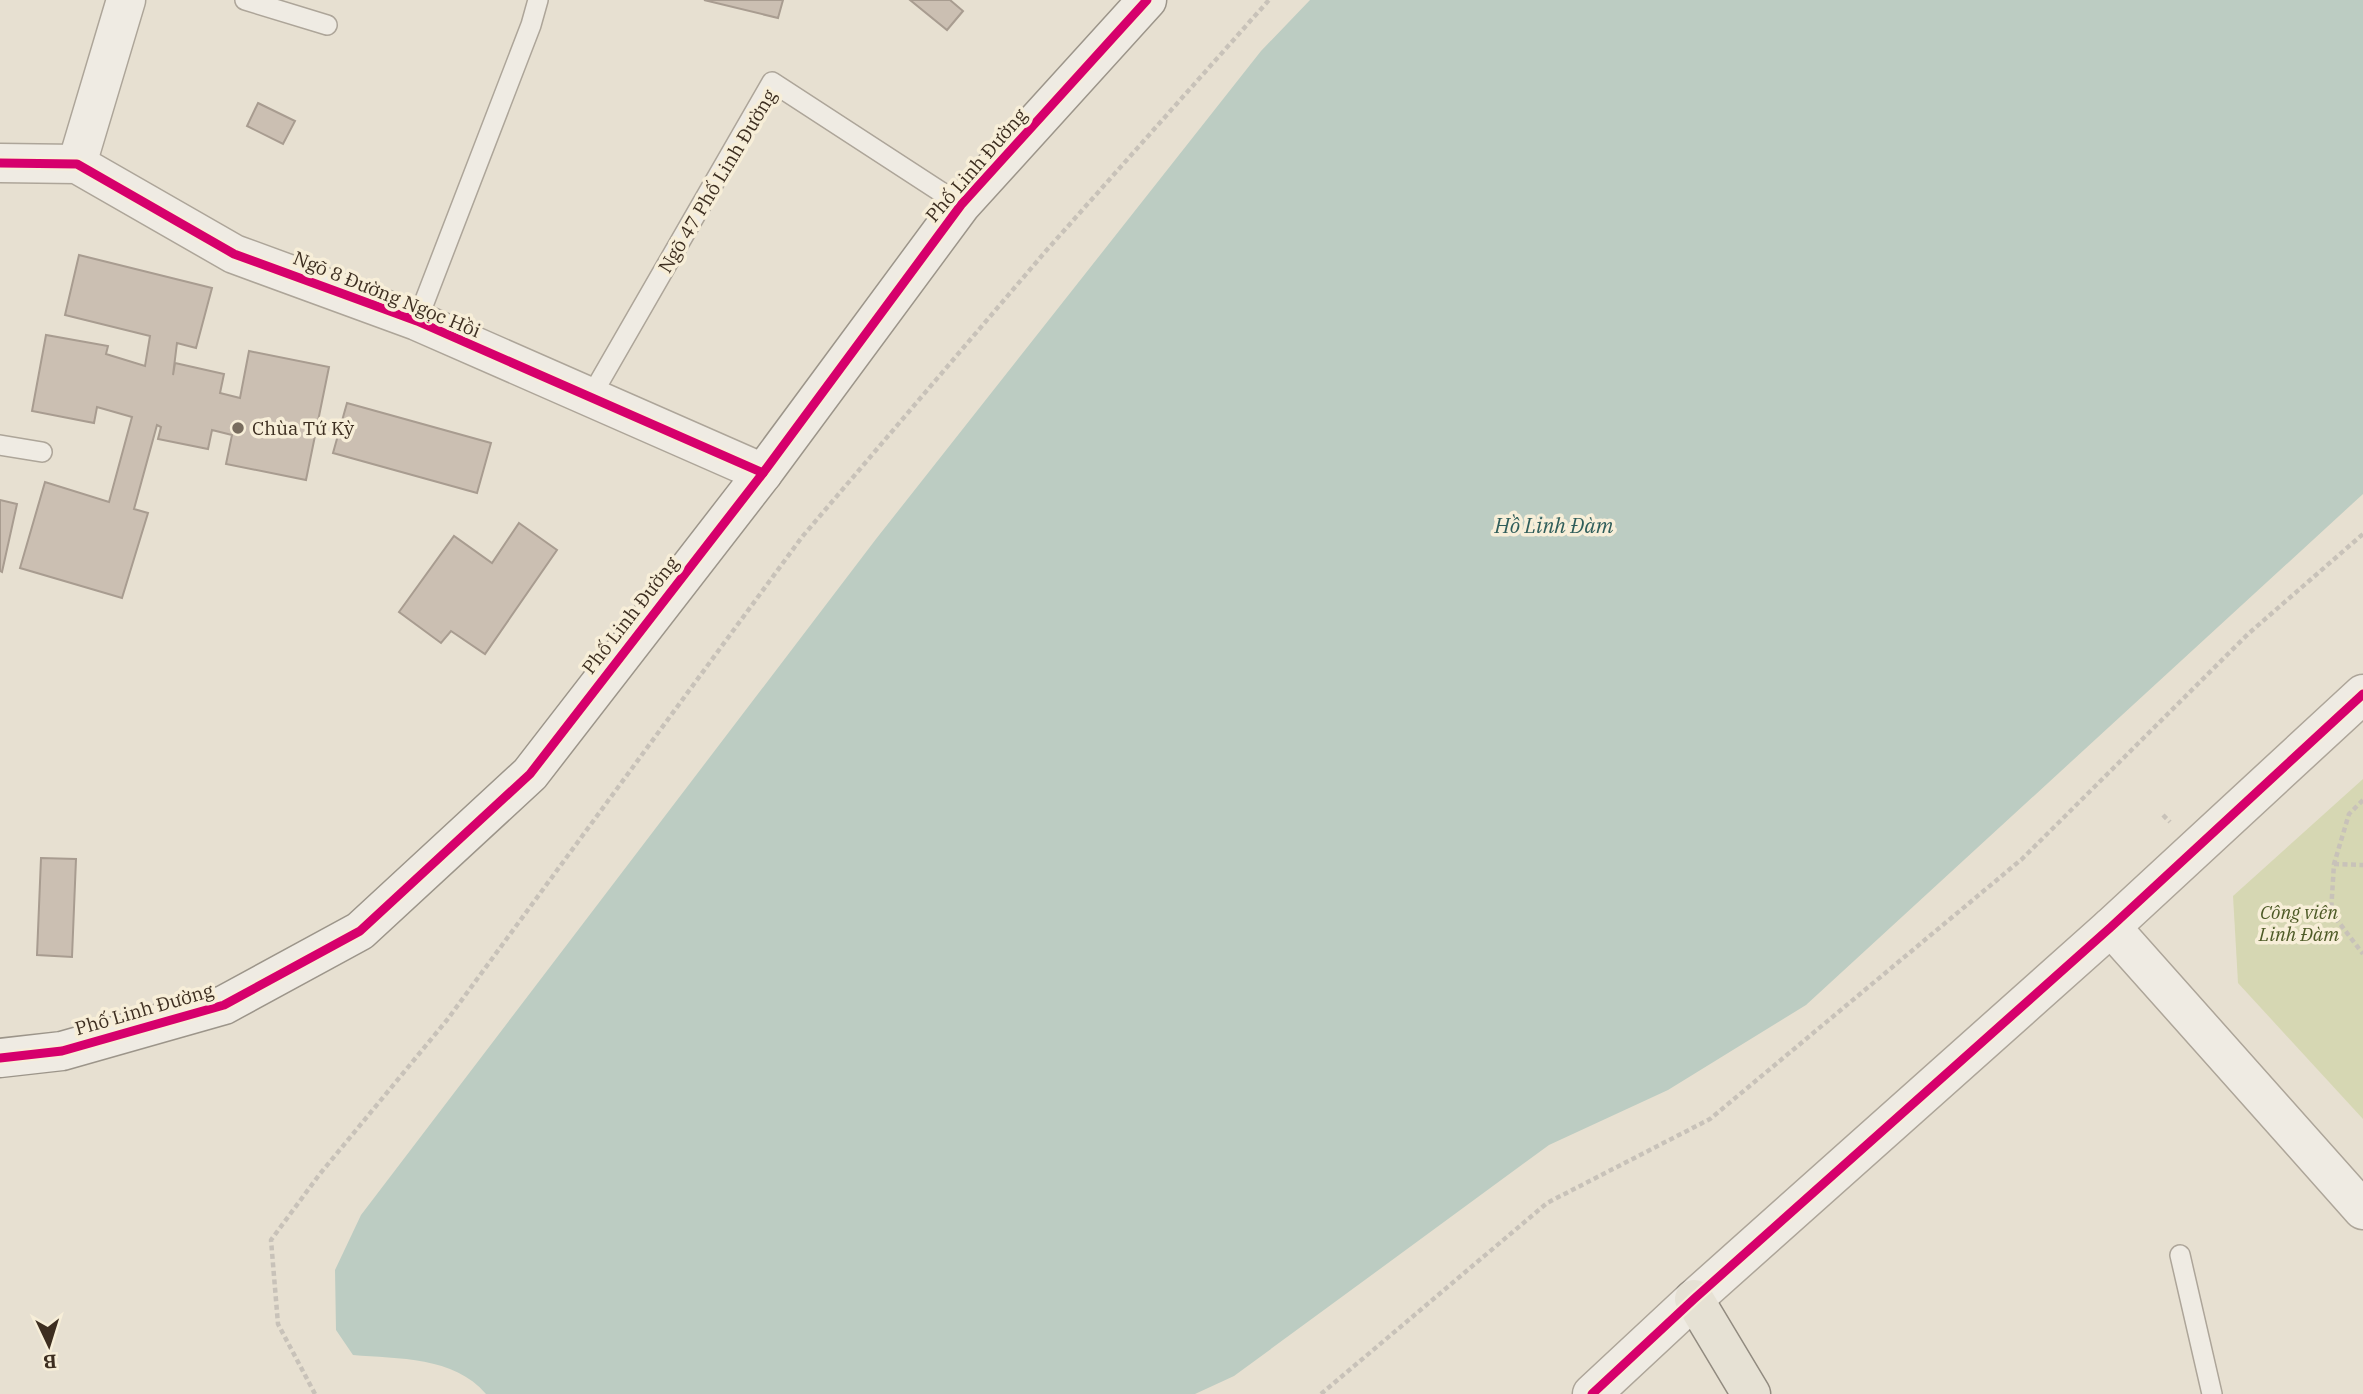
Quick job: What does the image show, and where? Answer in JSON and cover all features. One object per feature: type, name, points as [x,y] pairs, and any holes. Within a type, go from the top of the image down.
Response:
[{"type":"main road","points":[[1694,1299],[1751,1394]]},
{"type":"street","points":[[77,164],[126,0]]},
{"type":"street","name":"Phố Linh Đường","points":[[0,1058],[62,1051],[224,1005],[360,931],[530,774],[763,473],[961,205],[1147,0]]},
{"type":"street","name":"Ngõ 8 Đường Ngọc Hồi","points":[[0,163],[77,164],[234,254],[417,321],[763,473]]},
{"type":"street","points":[[1592,1394],[1694,1299],[2111,927],[2363,694]]},
{"type":"street","points":[[2111,927],[2363,1210]]},
{"type":"lane","points":[[245,0],[327,25]]},
{"type":"lane","name":"Ngõ 8 Đường Ngọc Hồi","points":[[417,321],[531,25],[538,0]]},
{"type":"lane","name":"Ngõ 47 Phố Linh Đường","points":[[590,398],[772,82],[961,205]]},
{"type":"lane","points":[[0,444],[41,452]]},
{"type":"lane","points":[[2180,1255],[2212,1394]]},
{"type":"path","points":[[315,1394],[278,1324],[271,1240],[318,1175],[447,1020],[802,537],[1045,252],[1269,0]]},
{"type":"path","points":[[1321,1394],[1547,1203],[1710,1119],[2022,859],[2248,634],[2363,534]]},
{"type":"path","points":[[2363,800],[2349,814],[2334,864],[2331,912],[2363,954]]},
{"type":"path","points":[[2334,864],[2363,865]]},
{"type":"green space","name":"Công viên Linh Đàm","points":[[2363,779],[2363,1119],[2238,983],[2233,896]]},
{"type":"water","name":"Hồ Linh Đàm","points":[[1310,0],[2363,0],[2363,494],[1806,1005],[1668,1090],[1549,1145],[1234,1376],[1195,1394],[486,1394],[458,1372],[442,1366],[406,1359],[353,1355],[336,1330],[335,1270],[361,1215],[876,539],[1261,51]]},
{"type":"building","points":[[704,0],[783,0],[778,18]]},
{"type":"building","points":[[910,0],[950,0],[963,11],[947,30]]},
{"type":"building","points":[[258,103],[295,121],[283,144],[247,126]]},
{"type":"building","name":"Chùa Tứ Kỳ","points":[[79,255],[212,288],[196,348],[177,343],[173,375],[175,363],[224,374],[220,393],[240,398],[249,351],[329,367],[306,480],[226,464],[232,435],[212,430],[208,449],[158,439],[161,427],[157,425],[134,509],[148,513],[122,598],[20,568],[45,482],[109,502],[132,417],[97,407],[94,423],[32,411],[46,335],[108,346],[106,354],[145,366],[150,336],[65,315]]},
{"type":"building","points":[[347,403],[491,443],[477,493],[333,453]]},
{"type":"building","points":[[0,500],[17,504],[2,572],[0,571]]},
{"type":"building","points":[[519,523],[557,550],[485,654],[451,631],[441,643],[399,612],[454,536],[492,563]]},
{"type":"building","points":[[41,858],[76,859],[72,957],[37,955]]},
{"type":"cycle path","points":[[0,1058],[62,1051],[224,1005],[360,931],[530,774],[763,473],[961,205],[1147,0]]},
{"type":"cycle path","points":[[0,163],[77,164],[234,254],[417,321],[763,473]]},
{"type":"cycle path","points":[[1592,1394],[1694,1299],[2111,927],[2363,694]]},
{"type":"place","name":"Chùa Tứ Kỳ","points":[[238,428]]}]
